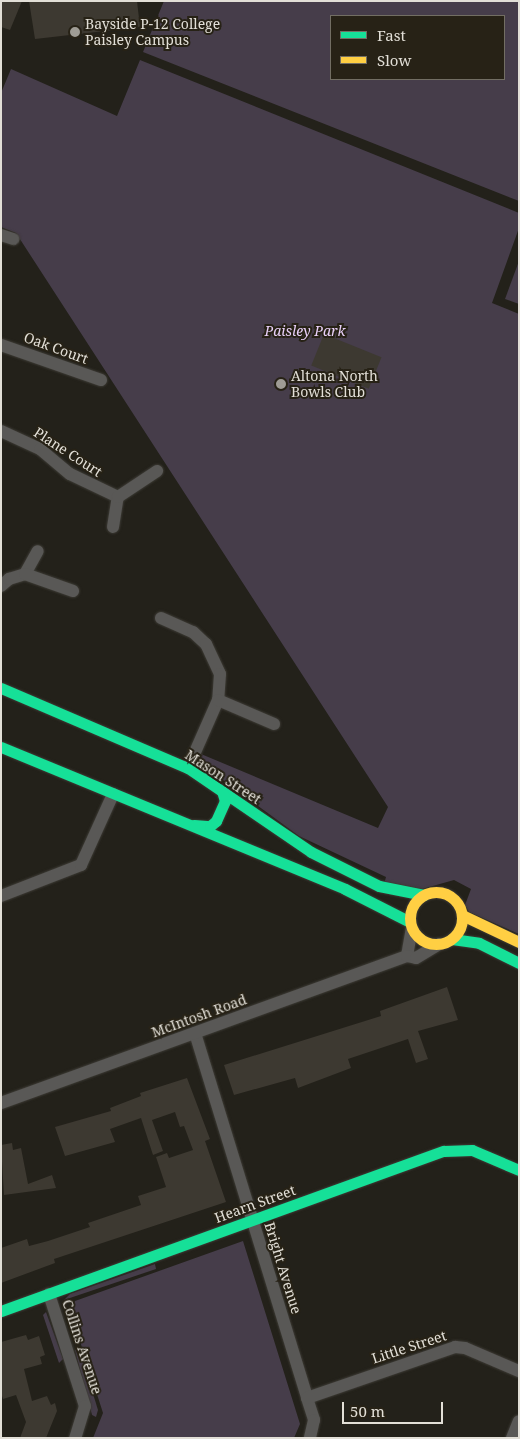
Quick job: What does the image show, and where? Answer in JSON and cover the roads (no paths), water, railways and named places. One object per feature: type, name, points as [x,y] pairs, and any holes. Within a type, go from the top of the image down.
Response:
[{"type":"street","name":"Oak Court","points":[[1,344],[101,380]]},
{"type":"street","name":"Plane Court","points":[[1,431],[40,449],[70,474],[118,497]]},
{"type":"street","points":[[113,527],[118,497],[157,471]]},
{"type":"street","points":[[25,574],[38,551]]},
{"type":"street","points":[[1,586],[9,579],[25,574],[73,591]]},
{"type":"street","points":[[162,618],[193,632],[206,644],[220,674],[218,700],[188,768]]},
{"type":"street","name":"Mason Street","points":[[1,688],[188,768],[222,790],[266,824],[311,852],[379,886],[424,895]]},
{"type":"street","points":[[218,700],[274,724]]},
{"type":"street","points":[[1,747],[345,889],[411,925],[420,939],[439,944],[452,939],[479,943],[519,963]]},
{"type":"street","points":[[191,824],[210,826],[216,821],[225,801],[222,790]]},
{"type":"street","points":[[1,896],[81,865],[113,794]]},
{"type":"street","points":[[407,956],[414,903],[424,895],[436,892],[448,895],[457,903],[462,915],[460,928],[452,939]]},
{"type":"street","points":[[462,915],[519,942]]},
{"type":"street","name":"McIntosh Road","points":[[1,1103],[407,956],[416,958],[439,944]]},
{"type":"street","name":"Bright Avenue","points":[[195,1033],[314,1420],[310,1438]]},
{"type":"street","name":"Hearn Street","points":[[1,1311],[444,1151],[472,1150],[519,1170]]},
{"type":"street","name":"Collins Avenue","points":[[49,1294],[85,1406],[75,1438]]},
{"type":"street","name":"Little Street","points":[[307,1398],[455,1347],[466,1348],[519,1371]]},
{"type":"street","points":[[512,1438],[519,1421]]},
{"type":"place","name":"Bayside P-12 College Paisley Campus","points":[[75,32]]},
{"type":"place","name":"Altona North Bowls Club","points":[[281,384]]},
{"type":"park label","name":"Paisley Park","points":[[305,331]]}]
